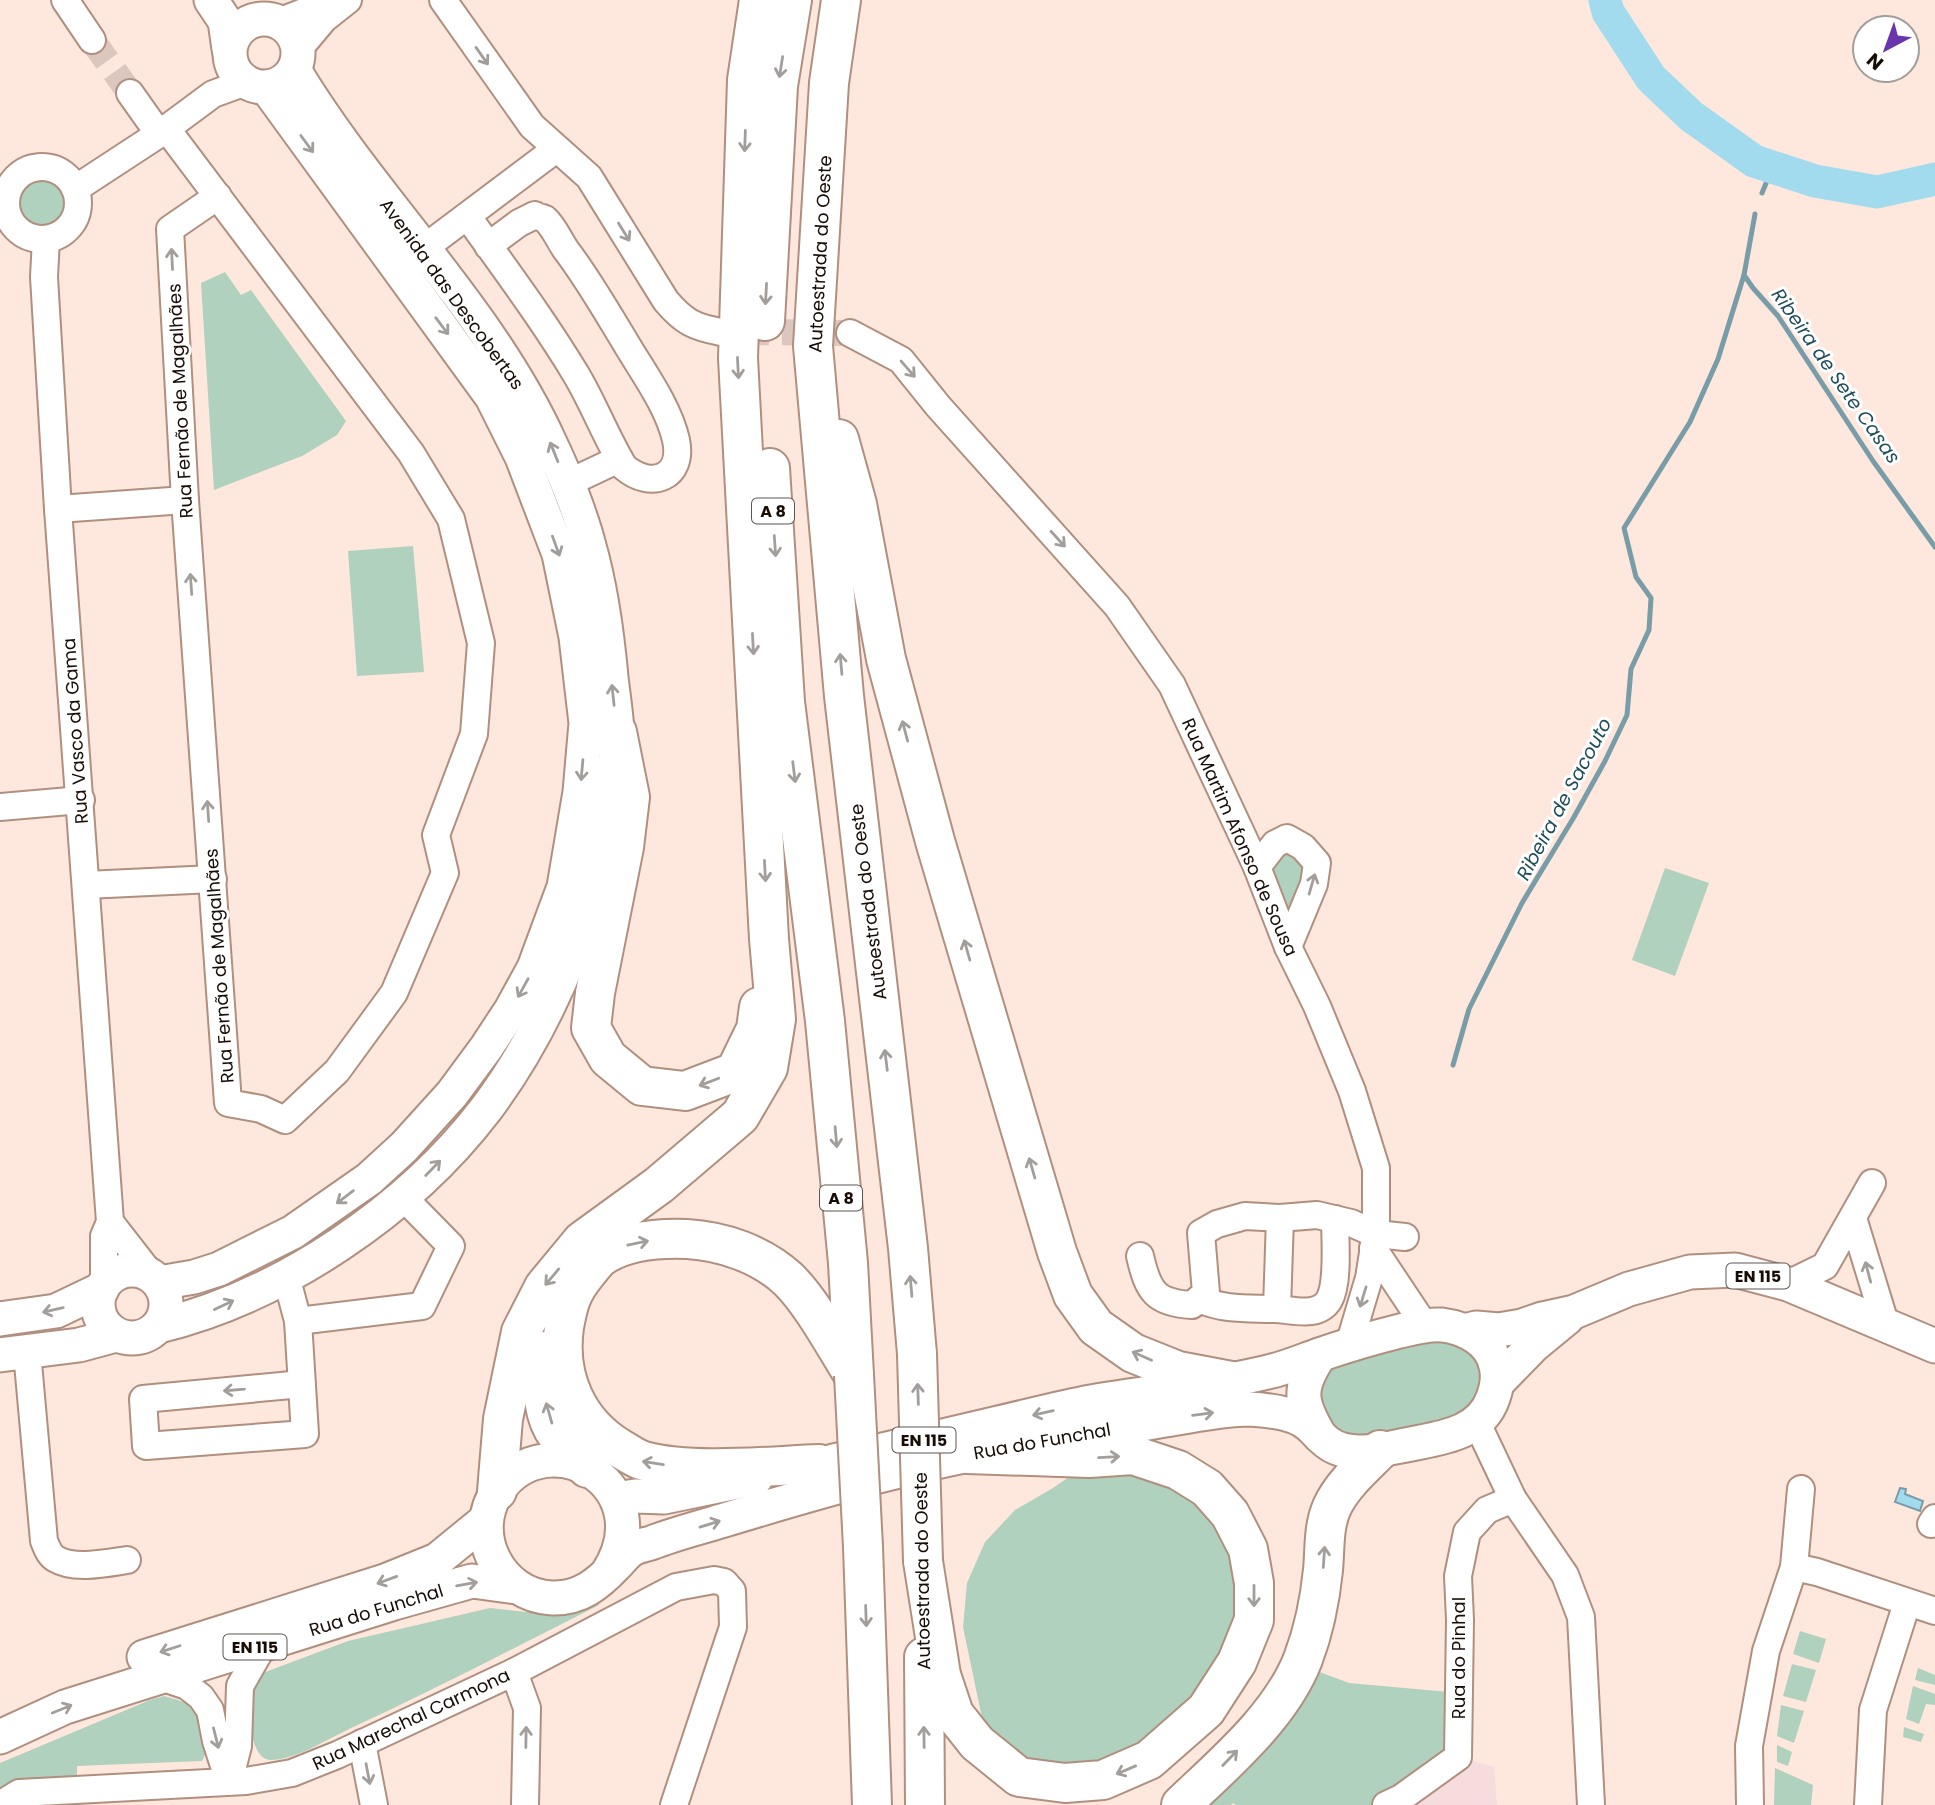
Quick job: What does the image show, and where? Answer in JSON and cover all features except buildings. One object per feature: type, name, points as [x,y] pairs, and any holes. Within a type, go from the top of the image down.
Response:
[{"type":"highway","points":[[492,1506],[503,1419],[521,1332],[544,1287],[582,1241],[659,1185],[740,1116],[768,1068],[776,1019],[769,939],[738,358],[747,80],[759,0]]},
{"type":"highway","name":"A 8","points":[[792,0],[778,86],[763,354],[785,702],[825,1021],[848,1263],[863,1547],[872,1805]]},
{"type":"highway","name":"Autoestrada do Oeste","points":[[841,0],[829,82],[813,346],[844,696],[908,1248],[917,1354],[923,1561],[925,1805]]},
{"type":"highway","points":[[813,346],[857,503],[886,659],[935,841],[1057,1252],[1073,1294],[1096,1327],[1133,1353],[1178,1371],[1231,1381]]},
{"type":"highway","points":[[617,732],[630,797],[624,847],[595,993],[591,1028],[607,1058],[642,1086],[685,1091],[735,1072],[757,1029],[769,939]]},
{"type":"highway","points":[[587,1468],[553,1429],[544,1398],[542,1369],[548,1344],[581,1280],[603,1255],[633,1243],[667,1238],[712,1240],[751,1254],[788,1279],[817,1317],[854,1376]]},
{"type":"highway","points":[[569,1300],[562,1362],[568,1387],[583,1417],[609,1442],[642,1461],[688,1467],[819,1464]]},
{"type":"highway","points":[[1181,1805],[1229,1760],[1276,1707],[1303,1661],[1317,1614],[1325,1531],[1332,1507],[1349,1481],[1380,1450]]},
{"type":"highway","points":[[923,1561],[941,1675],[954,1714],[977,1743],[1019,1777],[1065,1783],[1103,1780],[1149,1760],[1206,1710],[1237,1662],[1254,1620],[1254,1583],[1248,1549],[1230,1514],[1207,1488],[1178,1471],[1133,1455],[1088,1458],[967,1454]]},
{"type":"main road","name":"Avenida das Descobertas","points":[[159,1326],[206,1313],[286,1276],[360,1229],[402,1196],[447,1153],[484,1112],[538,1028],[554,958],[580,792],[586,723],[576,637],[559,554],[522,457],[492,397],[254,72],[211,0]]},
{"type":"main road","points":[[265,14],[288,29],[295,38],[254,72],[238,30],[265,14]]},
{"type":"main road","name":"Avenida das Descobertas","points":[[155,1279],[194,1277],[248,1257],[293,1232],[369,1179],[404,1147],[452,1094],[511,1010],[534,968],[554,958],[594,895],[611,796],[617,732],[607,632],[589,545],[550,443],[517,381],[423,249],[320,112],[254,72]]},
{"type":"main road","points":[[13,1354],[79,1345],[116,1335],[139,1337],[159,1326],[165,1315],[164,1291],[155,1279],[132,1270],[121,1272],[108,1280],[103,1287],[99,1303],[100,1314],[107,1327],[116,1335]]},
{"type":"main road","name":"Rua do Funchal","points":[[607,1574],[618,1558],[623,1538],[623,1518],[617,1499],[635,1496],[664,1497],[1088,1402],[1231,1381],[1279,1370],[1334,1350],[1425,1326],[1441,1325],[1465,1331],[1476,1328],[1511,1328],[1574,1312],[1629,1289],[1690,1272],[1735,1270],[1788,1284],[1935,1346]]},
{"type":"main road","points":[[0,1319],[56,1311],[103,1287]]},
{"type":"main road","name":"Rua do Funchal","points":[[0,1737],[65,1707],[158,1676],[472,1581],[517,1587],[545,1597],[574,1596],[593,1587],[631,1550],[669,1536],[768,1506],[967,1454],[1194,1415],[1250,1409],[1285,1414],[1306,1421],[1321,1438],[1336,1449],[1354,1452],[1380,1450],[1450,1436],[1477,1423],[1488,1411],[1498,1382],[1533,1346],[1574,1312]]},
{"type":"main road","points":[[1465,1331],[1487,1344],[1496,1363],[1498,1382]]},
{"type":"main road","points":[[1321,1438],[1304,1409],[1303,1388],[1308,1373],[1334,1350]]},
{"type":"main road","name":"Rua do Funchal","points":[[0,1712],[61,1684],[385,1581],[437,1560],[492,1506],[508,1478],[522,1469],[537,1462],[554,1460],[587,1468]]},
{"type":"main road","points":[[587,1468],[604,1481],[617,1499]]},
{"type":"main road","points":[[492,1506],[487,1539],[492,1558],[502,1574],[517,1587]]},
{"type":"street","points":[[65,0],[92,40]]},
{"type":"street","points":[[265,14],[314,8],[326,0]]},
{"type":"street","points":[[75,189],[254,72],[348,0]]},
{"type":"street","points":[[443,0],[532,126],[589,177],[666,301],[680,316],[696,327],[721,332]]},
{"type":"street","name":"Rua Fernão de Magalhães","points":[[130,93],[218,196],[411,453],[451,519],[481,643],[474,734],[436,835],[445,873],[394,993],[337,1071],[285,1120],[261,1109],[228,1102],[185,499],[170,229],[218,196]]},
{"type":"street","points":[[423,249],[556,149]]},
{"type":"street","points":[[48,167],[62,173],[75,189],[78,205],[74,219],[67,229],[56,236],[23,234],[11,222],[6,208],[10,178],[30,169],[48,167]]},
{"type":"street","points":[[468,216],[488,246],[577,376],[619,459],[634,476],[647,480],[662,477],[673,467],[678,455],[668,420],[641,367],[583,270],[544,219],[535,215],[519,223],[488,246]]},
{"type":"street","name":"Rua Vasco da Gama","points":[[23,234],[44,277],[58,509],[110,1222],[104,1236],[103,1287]]},
{"type":"street","name":"Rua Martim Afonso de Sousa","points":[[850,333],[901,360],[1117,606],[1172,685],[1257,867],[1288,947],[1317,1006],[1352,1091],[1376,1168],[1375,1241],[1369,1278],[1334,1350]]},
{"type":"street","points":[[566,484],[619,459]]},
{"type":"street","points":[[58,509],[185,499]]},
{"type":"street","points":[[0,807],[81,800]]},
{"type":"street","points":[[1257,867],[1275,844],[1287,838],[1303,847],[1317,863],[1314,884],[1288,947]]},
{"type":"street","points":[[86,885],[213,879]]},
{"type":"street","points":[[1788,1284],[1825,1266],[1872,1183]]},
{"type":"street","points":[[298,1321],[422,1306],[451,1246],[402,1196]]},
{"type":"street","points":[[1140,1256],[1149,1287],[1160,1299],[1174,1304],[1192,1305],[1206,1293],[1200,1233],[1217,1224],[1245,1216],[1280,1218],[1317,1215],[1335,1219],[1351,1223],[1375,1241],[1425,1326]]},
{"type":"street","points":[[1277,1309],[1280,1218]]},
{"type":"street","points":[[1853,1218],[1886,1325]]},
{"type":"street","points":[[1199,1299],[1216,1306],[1240,1310],[1277,1309],[1306,1312],[1320,1309],[1329,1300],[1334,1285],[1335,1219]]},
{"type":"street","points":[[110,1222],[155,1279]]},
{"type":"street","points":[[1375,1241],[1405,1237]]},
{"type":"street","points":[[286,1276],[298,1321],[302,1384],[304,1434],[146,1446],[143,1399],[302,1384]]},
{"type":"street","points":[[13,1354],[44,1541],[49,1553],[57,1560],[87,1565],[127,1560]]},
{"type":"street","points":[[1477,1423],[1513,1499],[1565,1574],[1581,1617],[1591,1805]]},
{"type":"street","points":[[1750,1805],[1749,1746],[1766,1651],[1794,1567],[1801,1489]]},
{"type":"street","name":"Rua do Pinhal","points":[[1386,1805],[1401,1798],[1458,1758],[1458,1576],[1467,1532],[1488,1510],[1513,1499]]},
{"type":"street","points":[[1794,1567],[1935,1611]]},
{"type":"street","name":"Rua Marechal Carmona","points":[[0,1805],[19,1793],[246,1781],[292,1773],[514,1672],[676,1587],[714,1580],[724,1582],[732,1591],[733,1627],[674,1805]]},
{"type":"street","points":[[1868,1805],[1873,1710],[1907,1603]]},
{"type":"street","points":[[229,1782],[238,1746],[240,1686],[264,1644]]},
{"type":"street","points":[[514,1672],[527,1708],[525,1805]]},
{"type":"street","points":[[158,1676],[187,1686],[201,1697],[210,1710],[216,1741],[229,1782]]},
{"type":"street","points":[[362,1742],[374,1805]]},
{"type":"shaded area","points":[[1458,1757],[1494,1767],[1497,1805],[1386,1805]]},
{"type":"green space","points":[[44,172],[63,180],[71,199],[63,218],[44,226],[25,218],[17,199],[25,180]]},
{"type":"green space","points":[[225,272],[241,295],[251,290],[346,421],[337,435],[302,456],[214,490],[201,283]]},
{"type":"green space","points":[[413,546],[424,672],[357,676],[348,551]]},
{"type":"green space","points":[[1289,854],[1300,861],[1301,883],[1286,915],[1271,875],[1272,865]]},
{"type":"green space","points":[[1665,868],[1709,883],[1675,976],[1632,960]]},
{"type":"green space","points":[[1447,1338],[1466,1341],[1489,1380],[1464,1418],[1359,1438],[1336,1431],[1319,1411],[1320,1377],[1332,1361]]},
{"type":"green space","points":[[1098,1457],[1201,1484],[1254,1583],[1229,1674],[1119,1773],[1019,1777],[982,1718],[963,1627],[967,1583],[985,1542],[1015,1510]]},
{"type":"green space","points":[[594,1600],[599,1605],[300,1753],[270,1760],[263,1757],[254,1742],[250,1701],[252,1689],[260,1674],[348,1641],[490,1608],[555,1615],[575,1610]]},
{"type":"green space","points":[[1800,1631],[1826,1639],[1819,1663],[1793,1654]]},
{"type":"green space","points":[[1792,1664],[1816,1670],[1806,1702],[1783,1696]]},
{"type":"green space","points":[[1309,1668],[1349,1683],[1449,1692],[1458,1757],[1386,1805],[1195,1805]]},
{"type":"green space","points":[[1918,1668],[1935,1675],[1935,1685],[1915,1680]]},
{"type":"green space","points":[[1913,1686],[1935,1694],[1935,1705],[1926,1704],[1919,1724],[1906,1719]]},
{"type":"green space","points":[[164,1696],[188,1705],[199,1718],[206,1741],[202,1761],[77,1766],[77,1784],[0,1793],[0,1763]]},
{"type":"green space","points":[[1781,1705],[1804,1711],[1794,1743],[1777,1736]]},
{"type":"green space","points":[[1904,1727],[1924,1734],[1921,1742],[1903,1737]]},
{"type":"green space","points":[[1777,1745],[1792,1752],[1788,1766],[1777,1762]]},
{"type":"green space","points":[[1775,1768],[1813,1785],[1811,1805],[1774,1805]]},
{"type":"water","points":[[1900,1488],[1906,1489],[1905,1494],[1923,1501],[1920,1511],[1895,1502]]},
{"type":"waterway","points":[[1605,0],[1608,12],[1651,78],[1691,116],[1754,161],[1815,181],[1877,192],[1935,179]]},
{"type":"waterway","name":"Ribeira de Sete Casas","points":[[1762,193],[1772,169]]},
{"type":"waterway","name":"Ribeira de Sete Casas","points":[[1755,214],[1744,275],[1778,316],[1873,461],[1935,547]]},
{"type":"waterway","name":"Ribeira de Sacouto","points":[[1453,1065],[1469,1009],[1522,903],[1574,817],[1627,715],[1631,669],[1649,630],[1651,598],[1636,577],[1624,528],[1690,422],[1718,359],[1744,275]]},
{"type":"tunnel","points":[[92,40],[130,93]]},
{"type":"tunnel","points":[[743,332],[850,333]]}]
